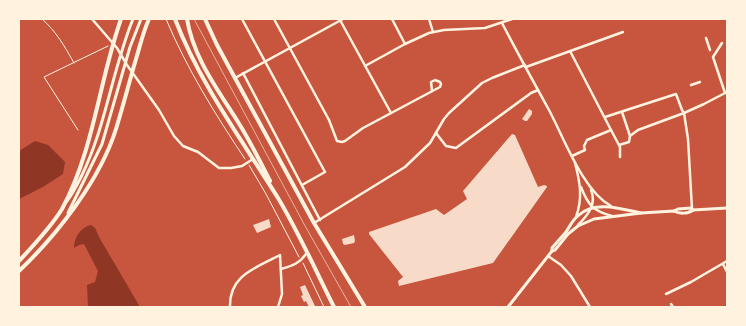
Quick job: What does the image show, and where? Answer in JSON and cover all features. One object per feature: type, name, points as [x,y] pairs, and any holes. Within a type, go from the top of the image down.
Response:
[{"type":"main road","points":[[19,261],[40,237],[61,209],[77,174],[90,134],[121,19]]},
{"type":"main road","points":[[19,271],[52,238],[95,174],[110,146],[117,127],[142,36],[149,19]]},
{"type":"main road","points":[[175,19],[185,44],[200,74],[279,200]]},
{"type":"main road","points":[[186,19],[196,50],[210,78],[255,152],[307,251],[334,307]]},
{"type":"main road","points":[[205,19],[211,34],[314,223],[365,307]]},
{"type":"street","points":[[92,19],[117,48],[127,65],[146,90],[174,136],[183,146],[198,152],[219,168],[236,167],[248,163],[253,159]]},
{"type":"street","points":[[61,209],[76,186],[91,154],[102,122],[124,45],[134,19]]},
{"type":"street","points":[[67,217],[102,144],[130,47],[141,19]]},
{"type":"street","points":[[242,19],[325,172],[302,185]]},
{"type":"street","points":[[274,19],[329,120],[337,141],[342,142],[391,113],[438,88],[441,86],[440,82],[435,80],[432,81],[430,86],[432,91]]},
{"type":"street","points":[[392,19],[405,44]]},
{"type":"street","points":[[429,19],[433,32]]},
{"type":"street","points":[[365,66],[405,44],[433,32],[444,30],[481,29],[512,19]]},
{"type":"street","points":[[235,78],[289,47],[342,20],[391,113]]},
{"type":"street","points":[[502,23],[574,160],[600,199],[614,208]]},
{"type":"street","points":[[314,223],[405,167],[430,143],[450,113],[482,83],[525,66],[623,32]]},
{"type":"street","points":[[706,38],[710,50]]},
{"type":"street","points":[[630,136],[638,130],[684,113],[726,92],[713,57],[722,43]]},
{"type":"street","points":[[570,51],[619,145],[620,157]]},
{"type":"street","points":[[243,73],[320,220]]},
{"type":"street","points":[[691,85],[700,82]]},
{"type":"street","points":[[436,133],[446,146],[456,148],[531,93],[538,90]]},
{"type":"street","points":[[605,117],[676,94],[684,113],[688,139],[692,210]]},
{"type":"street","points":[[619,145],[629,142],[630,136],[622,112]]},
{"type":"street","points":[[572,156],[585,150],[584,146],[587,140],[611,130]]},
{"type":"street","points":[[574,160],[586,198],[592,207],[599,212],[612,216]]},
{"type":"street","points":[[576,218],[580,200],[580,182]]},
{"type":"street","points":[[508,307],[552,251],[555,250],[568,234],[586,218],[592,207],[593,195],[589,184]]},
{"type":"street","points":[[552,251],[552,248],[581,212],[592,207],[614,208],[641,213]]},
{"type":"street","points":[[578,226],[594,219],[612,216],[674,211],[677,213],[691,212],[692,210],[727,208]]},
{"type":"street","points":[[281,269],[297,263],[307,251]]},
{"type":"street","points":[[230,307],[233,288],[238,280],[250,271],[280,255],[282,294],[278,307]]},
{"type":"street","points":[[548,256],[562,266],[571,276],[590,307]]},
{"type":"street","points":[[666,294],[691,282],[727,261]]},
{"type":"street","points":[[723,264],[727,272]]},
{"type":"path","points":[[42,19],[60,40],[74,63]]},
{"type":"path","points":[[166,19],[183,59],[198,86],[248,163],[266,194],[324,307]]},
{"type":"path","points":[[78,130],[44,77],[112,44]]},
{"type":"shaded area","points":[[35,141],[48,145],[65,162],[63,174],[43,187],[19,199],[19,151]]},
{"type":"shaded area","points":[[91,225],[95,228],[140,307],[88,307],[87,285],[95,282],[98,271],[84,244],[74,248],[74,244],[81,230]]},
{"type":"building","points":[[529,109],[532,111],[532,114],[527,121],[525,121],[522,119]]},
{"type":"building","points":[[512,134],[515,135],[538,187],[544,185],[547,187],[493,263],[399,286],[398,281],[403,277],[369,234],[369,232],[436,209],[444,215],[467,199],[463,191]]},
{"type":"building","points":[[269,219],[271,227],[257,233],[253,225]]},
{"type":"building","points":[[354,235],[354,243],[343,244],[342,239]]},
{"type":"building","points":[[305,285],[315,306],[313,307],[309,307],[301,296],[303,295],[300,287]]},
{"type":"tram line","points":[[194,19],[304,224],[351,307]]}]
